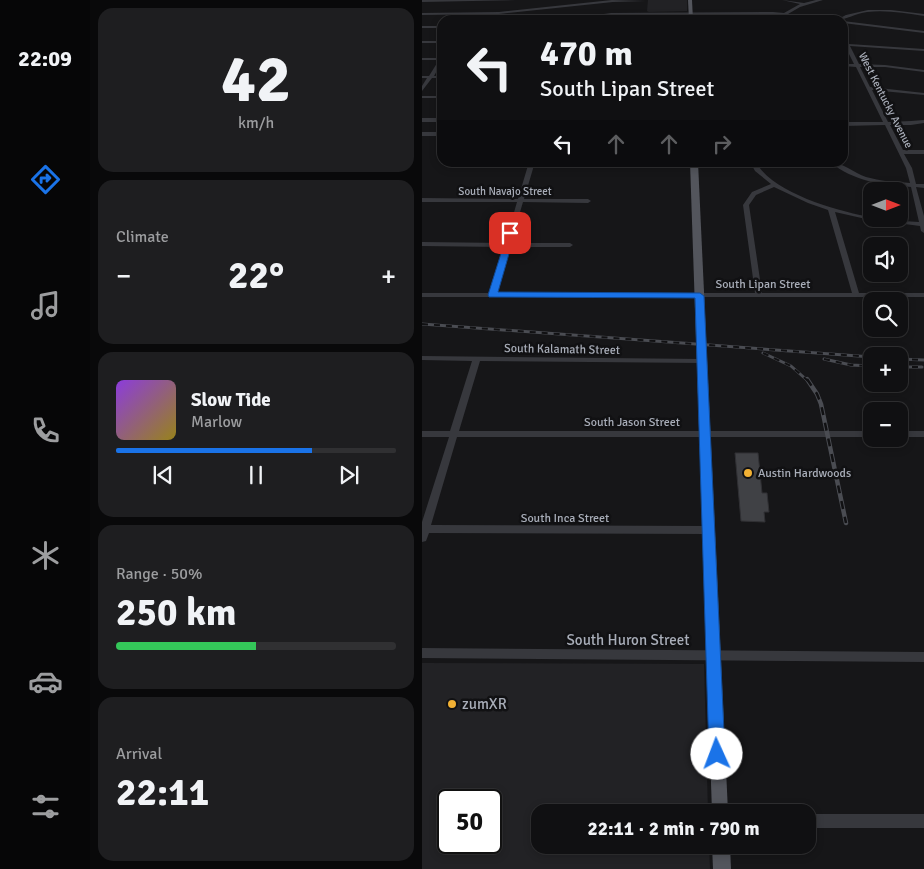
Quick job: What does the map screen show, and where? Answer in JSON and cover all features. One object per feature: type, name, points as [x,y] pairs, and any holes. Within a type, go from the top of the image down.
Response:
[{"type":"main road","points":[[690,0],[691,13]]},
{"type":"main road","points":[[694,167],[720,804]]},
{"type":"main road","points":[[721,854],[722,869]]},
{"type":"street","points":[[422,1],[514,0]]},
{"type":"street","points":[[784,0],[804,4]]},
{"type":"street","points":[[785,14],[804,4],[821,0]]},
{"type":"street","points":[[471,14],[479,1]]},
{"type":"street","points":[[422,14],[530,11],[613,1],[644,1],[644,13]]},
{"type":"street","points":[[848,15],[861,12],[894,11],[923,15]]},
{"type":"street","points":[[603,15],[644,13],[792,15]]},
{"type":"street","points":[[848,23],[924,32]]},
{"type":"street","points":[[422,27],[437,27]]},
{"type":"street","points":[[422,42],[437,42]]},
{"type":"street","points":[[848,45],[924,50]]},
{"type":"street","name":"West Kentucky Avenue","points":[[848,47],[909,168],[923,227]]},
{"type":"street","points":[[422,59],[437,59]]},
{"type":"street","points":[[848,65],[924,71]]},
{"type":"street","points":[[422,90],[437,67]]},
{"type":"street","points":[[422,78],[437,78]]},
{"type":"street","points":[[868,88],[924,94]]},
{"type":"street","points":[[422,97],[437,97]]},
{"type":"street","points":[[422,120],[437,120]]},
{"type":"street","points":[[848,124],[887,124],[924,121]]},
{"type":"street","points":[[422,134],[437,134]]},
{"type":"street","points":[[902,152],[924,152]]},
{"type":"street","points":[[492,295],[530,167]]},
{"type":"street","points":[[756,167],[775,185],[801,199],[831,210],[876,220],[923,227]]},
{"type":"street","points":[[839,167],[845,171],[877,181],[924,186]]},
{"type":"street","points":[[759,295],[746,205],[753,194],[763,188],[775,185]]},
{"type":"street","name":"South Navajo Street","points":[[422,200],[588,201]]},
{"type":"street","points":[[831,210],[856,295]]},
{"type":"street","points":[[422,244],[570,245]]},
{"type":"street","name":"South Lipan Street","points":[[422,295],[924,295]]},
{"type":"street","name":"South Kalamath Street","points":[[422,358],[702,361]]},
{"type":"street","points":[[423,532],[477,359]]},
{"type":"street","name":"South Jason Street","points":[[422,434],[863,434]]},
{"type":"street","points":[[908,434],[924,434]]},
{"type":"street","name":"South Inca Street","points":[[423,532],[708,530]]},
{"type":"street","name":"South Huron Street","points":[[422,653],[924,657]]},
{"type":"street","points":[[816,821],[924,821]]},
{"type":"shaded area","points":[[648,0],[687,0],[687,11],[649,12],[647,11]]},
{"type":"shaded area","points":[[748,14],[748,15],[698,15]]},
{"type":"shaded area","points":[[422,663],[704,664],[708,804],[531,804],[531,854],[709,854],[710,869],[422,869]]},
{"type":"building","name":"Austin Hardwoods","points":[[735,453],[758,453],[762,493],[767,493],[769,512],[764,512],[765,522],[741,521]]},
{"type":"railway","points":[[422,324],[863,356]]},
{"type":"railway","points":[[763,353],[791,366],[808,381]]},
{"type":"railway","points":[[824,359],[863,366]]},
{"type":"railway","points":[[908,359],[924,360]]},
{"type":"railway","points":[[908,367],[922,367]]},
{"type":"railway","points":[[807,379],[821,404],[846,523]]},
{"type":"place","name":"Austin Hardwoods","points":[[748,473]]},
{"type":"place","name":"zumXR","points":[[452,704]]},
{"type":"route","points":[[510,233],[492,295],[700,296],[717,754]]}]
